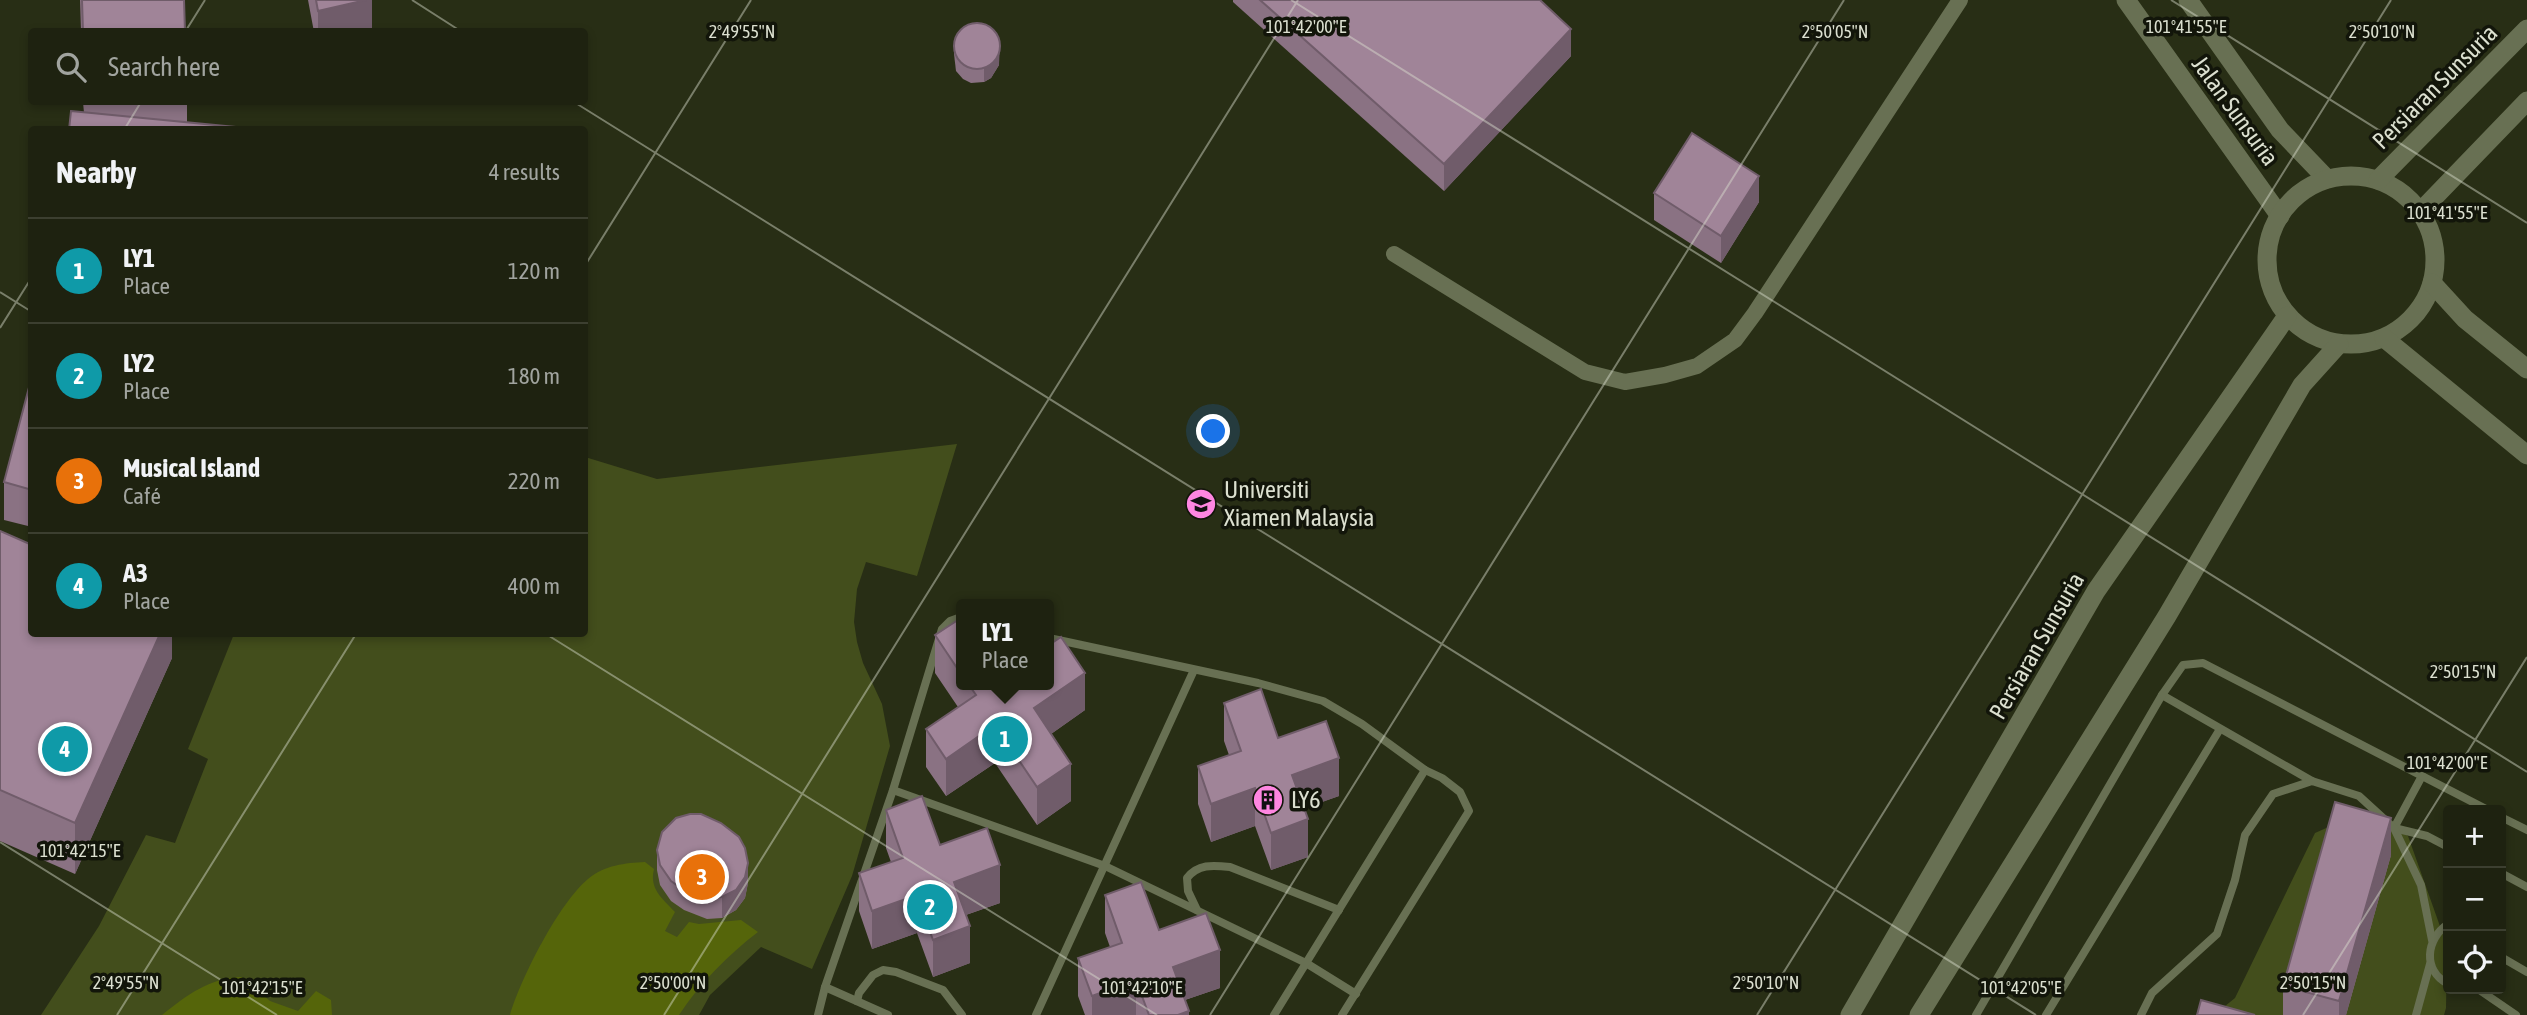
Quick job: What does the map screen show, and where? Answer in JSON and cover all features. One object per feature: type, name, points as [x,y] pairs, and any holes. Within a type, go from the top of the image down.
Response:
[{"type":"street","points":[[1394,254],[1586,372],[1625,382],[1697,366],[1735,340],[1755,313],[1960,0]]},
{"type":"street","name":"Jalan Sunsuria","points":[[2126,0],[2280,216]]},
{"type":"street","name":"Jalan Sunsuria","points":[[2188,0],[2280,130],[2327,179]]},
{"type":"street","name":"Persiaran Sunsuria","points":[[2378,180],[2527,29]]},
{"type":"street","points":[[2420,212],[2527,101]]},
{"type":"street","points":[[2344,176],[2378,180],[2402,192],[2420,212],[2431,234],[2435,259],[2432,284],[2422,306],[2405,325],[2384,338],[2362,344],[2339,344],[2320,339],[2302,329],[2287,316],[2270,285],[2267,267],[2270,240],[2280,216],[2301,194],[2327,179],[2344,176]]},
{"type":"street","points":[[2432,284],[2465,319],[2527,369]]},
{"type":"street","name":"Persiaran Sunsuria","points":[[1850,1015],[2096,591],[2287,316]]},
{"type":"street","points":[[2384,338],[2527,455]]},
{"type":"street","points":[[1919,1015],[2167,616],[2302,385],[2339,344]]},
{"type":"lane","points":[[818,1015],[942,629],[956,619]]},
{"type":"lane","points":[[1054,639],[1258,683],[1323,701],[1362,724],[1460,792],[1469,811],[1342,1015]]},
{"type":"lane","points":[[1976,1015],[2162,695],[2183,665],[2203,663],[2478,805]]},
{"type":"lane","points":[[1035,1015],[1194,670]]},
{"type":"lane","points":[[2162,695],[2312,781],[2359,796],[2394,828],[2421,885],[2432,940]]},
{"type":"lane","points":[[2046,1015],[2220,729]]},
{"type":"lane","points":[[1274,1015],[1425,770]]},
{"type":"lane","points":[[2394,828],[2422,776]]},
{"type":"lane","points":[[2141,1015],[2152,993],[2217,934],[2235,880],[2245,835],[2273,794],[2312,781]]},
{"type":"lane","points":[[892,790],[1105,866],[1306,963],[1356,994]]},
{"type":"lane","points":[[2506,820],[2527,830]]},
{"type":"lane","points":[[2394,828],[2427,836],[2443,844]]},
{"type":"lane","points":[[1197,910],[1188,891],[1186,878],[1202,866],[1215,865],[1230,867],[1339,910]]},
{"type":"lane","points":[[2506,876],[2527,887]]},
{"type":"lane","points":[[2443,928],[2432,940],[2429,951],[2434,973],[2443,980]]},
{"type":"lane","points":[[2506,960],[2527,972]]},
{"type":"lane","points":[[2416,1015],[2430,962]]},
{"type":"lane","points":[[857,1001],[859,993],[873,975],[883,970],[896,972],[943,990],[962,1015]]},
{"type":"lane","points":[[825,987],[888,1015]]},
{"type":"lane","points":[[2485,994],[2516,1015]]},
{"type":"shaded area","points":[[957,444],[917,576],[866,562],[857,589],[854,622],[857,642],[863,663],[882,704],[890,746],[852,876],[812,969],[761,947],[710,995],[699,1015],[41,1015],[99,926],[146,835],[175,843],[208,759],[188,749],[233,637],[588,637],[588,458],[657,479]]},
{"type":"shaded area","points":[[2351,817],[2378,818],[2408,836],[2443,935],[2443,994],[2446,994],[2444,1015],[2214,1015],[2235,998],[2315,833]]},
{"type":"shaded area","points":[[645,862],[654,869],[653,882],[658,893],[675,912],[665,931],[677,937],[689,922],[699,924],[741,920],[758,932],[715,970],[679,1015],[510,1015],[542,942],[577,890],[588,879],[608,868]]},
{"type":"shaded area","points":[[242,977],[270,1001],[298,1011],[316,991],[331,1000],[332,1015],[162,1015],[190,994],[209,984]]},
{"type":"building","points":[[82,0],[184,0],[185,28],[83,28]]},
{"type":"building","points":[[316,0],[366,0],[318,11]]},
{"type":"building","points":[[1260,0],[1540,0],[1571,29],[1444,164]]},
{"type":"building","points":[[977,23],[993,30],[1000,46],[993,62],[977,69],[961,62],[954,46],[961,30]]},
{"type":"building","points":[[71,111],[225,126],[69,126]]},
{"type":"building","points":[[1692,133],[1759,176],[1721,236],[1654,193]]},
{"type":"building","points":[[28,391],[28,489],[4,482]]},
{"type":"building","points":[[0,531],[28,543],[28,637],[159,637],[75,823],[0,790]]},
{"type":"building","points":[[956,621],[956,666],[935,635]]},
{"type":"building","points":[[1061,637],[1085,673],[1034,708],[1071,764],[1037,787],[995,725],[946,759],[926,729],[976,695],[972,690],[1054,690],[1054,642]]},
{"type":"building","points":[[1261,689],[1278,738],[1326,721],[1339,758],[1292,775],[1308,819],[1271,833],[1255,788],[1211,804],[1198,766],[1241,751],[1224,703]]},
{"type":"building","points":[[922,796],[940,845],[987,828],[1000,865],[954,882],[970,926],[933,940],[917,895],[872,911],[859,873],[903,858],[886,810]]},
{"type":"building","points":[[2335,802],[2391,818],[2339,1001],[2283,986]]},
{"type":"building","points":[[701,814],[721,823],[739,837],[745,848],[748,863],[745,877],[736,890],[722,897],[707,899],[684,890],[671,881],[660,865],[657,850],[662,832],[676,818]]},
{"type":"building","points":[[1141,882],[1159,930],[1206,913],[1220,950],[1173,967],[1189,1011],[1178,1015],[1149,1015],[1136,980],[1092,996],[1078,958],[1122,943],[1105,895]]},
{"type":"building","points":[[2201,1000],[2255,1015],[2197,1015]]},
{"type":"place","name":"Universiti Xiamen Malaysia","points":[[1201,504]]},
{"type":"place","name":"LY1","points":[[1005,739]]},
{"type":"place","name":"A3","points":[[65,749]]},
{"type":"place","name":"LY6","points":[[1268,800]]},
{"type":"place","name":"Musical Island","points":[[702,877]]},
{"type":"place","name":"LY2","points":[[930,907]]}]
